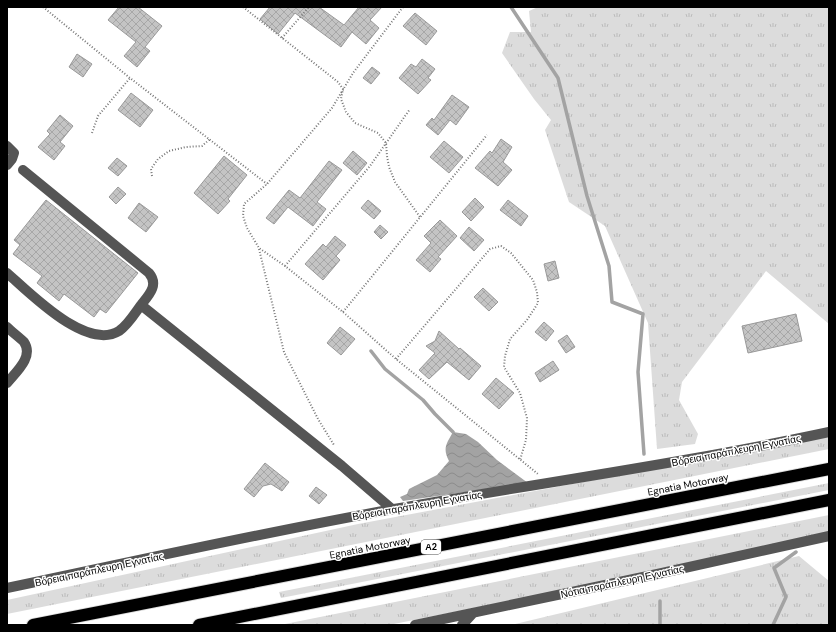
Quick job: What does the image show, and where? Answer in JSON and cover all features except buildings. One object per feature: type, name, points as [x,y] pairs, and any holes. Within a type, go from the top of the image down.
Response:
[{"type":"highway","name":"Egnatia Motorway","points":[[33,625],[829,469]]},
{"type":"highway","points":[[199,625],[829,500]]},
{"type":"street","points":[[7,146],[14,154],[7,165]]},
{"type":"street","points":[[7,274],[66,323],[79,330],[93,334],[109,334],[118,331],[141,305],[153,288],[153,278],[149,272],[23,170]]},
{"type":"street","points":[[141,305],[342,466],[392,509]]},
{"type":"street","points":[[7,327],[23,342],[27,350],[26,359],[7,383]]},
{"type":"street","name":"Βόρεια παράπλευρη Εγνατίας","points":[[7,588],[301,526],[392,509],[723,453],[829,432]]},
{"type":"street","name":"Νότια παράπλευρη Εγνατίας","points":[[415,625],[829,536]]},
{"type":"street","points":[[462,625],[473,613]]},
{"type":"path","points":[[43,7],[130,78],[267,184]]},
{"type":"path","points":[[243,7],[338,82],[343,89],[341,99],[346,112],[355,123],[378,132],[386,143],[389,167],[396,182],[420,217]]},
{"type":"path","points":[[282,38],[309,7]]},
{"type":"path","points":[[335,448],[333,442],[318,420],[284,352],[259,248],[247,228],[243,216],[244,204],[267,184],[332,108],[353,73],[403,7]]},
{"type":"path","points":[[92,133],[98,116],[130,78]]},
{"type":"path","points":[[285,266],[370,166],[410,109]]},
{"type":"path","points":[[343,312],[487,135]]},
{"type":"path","points":[[152,176],[151,169],[158,159],[169,151],[186,147],[202,146],[210,139]]},
{"type":"path","points":[[396,359],[490,249],[501,246],[511,253],[533,280],[537,292],[538,303],[527,320],[510,339],[505,356],[504,367],[520,394],[527,418],[526,440],[520,460]]},
{"type":"path","points":[[259,248],[285,266],[343,312],[396,359],[550,483]]},
{"type":"green space","points":[[538,7],[829,7],[829,324],[766,271],[682,382],[679,400],[698,434],[695,444],[657,449],[648,323],[605,226],[569,202],[545,130],[551,120],[534,99],[502,53],[510,32],[531,32],[529,11]]},
{"type":"green space","points":[[829,436],[829,449],[7,614],[7,600],[358,524]]},
{"type":"green space","points":[[829,483],[829,490],[281,598],[279,592]]},
{"type":"green space","points":[[829,515],[829,532],[573,588],[389,625],[280,625]]},
{"type":"green space","points":[[799,556],[829,581],[829,625],[511,625]]},
{"type":"water","points":[[453,432],[466,434],[478,442],[497,460],[528,483],[403,501],[400,497],[407,494],[409,489],[437,475],[449,461],[446,453],[446,446]]},
{"type":"waterway","points":[[511,7],[558,78],[587,196],[609,266],[612,302],[643,314],[638,372],[644,454]]},
{"type":"waterway","points":[[371,351],[385,369],[423,400],[453,432]]},
{"type":"waterway","points":[[773,625],[786,597],[774,568],[796,552]]},
{"type":"waterway","points":[[660,601],[660,625]]}]
